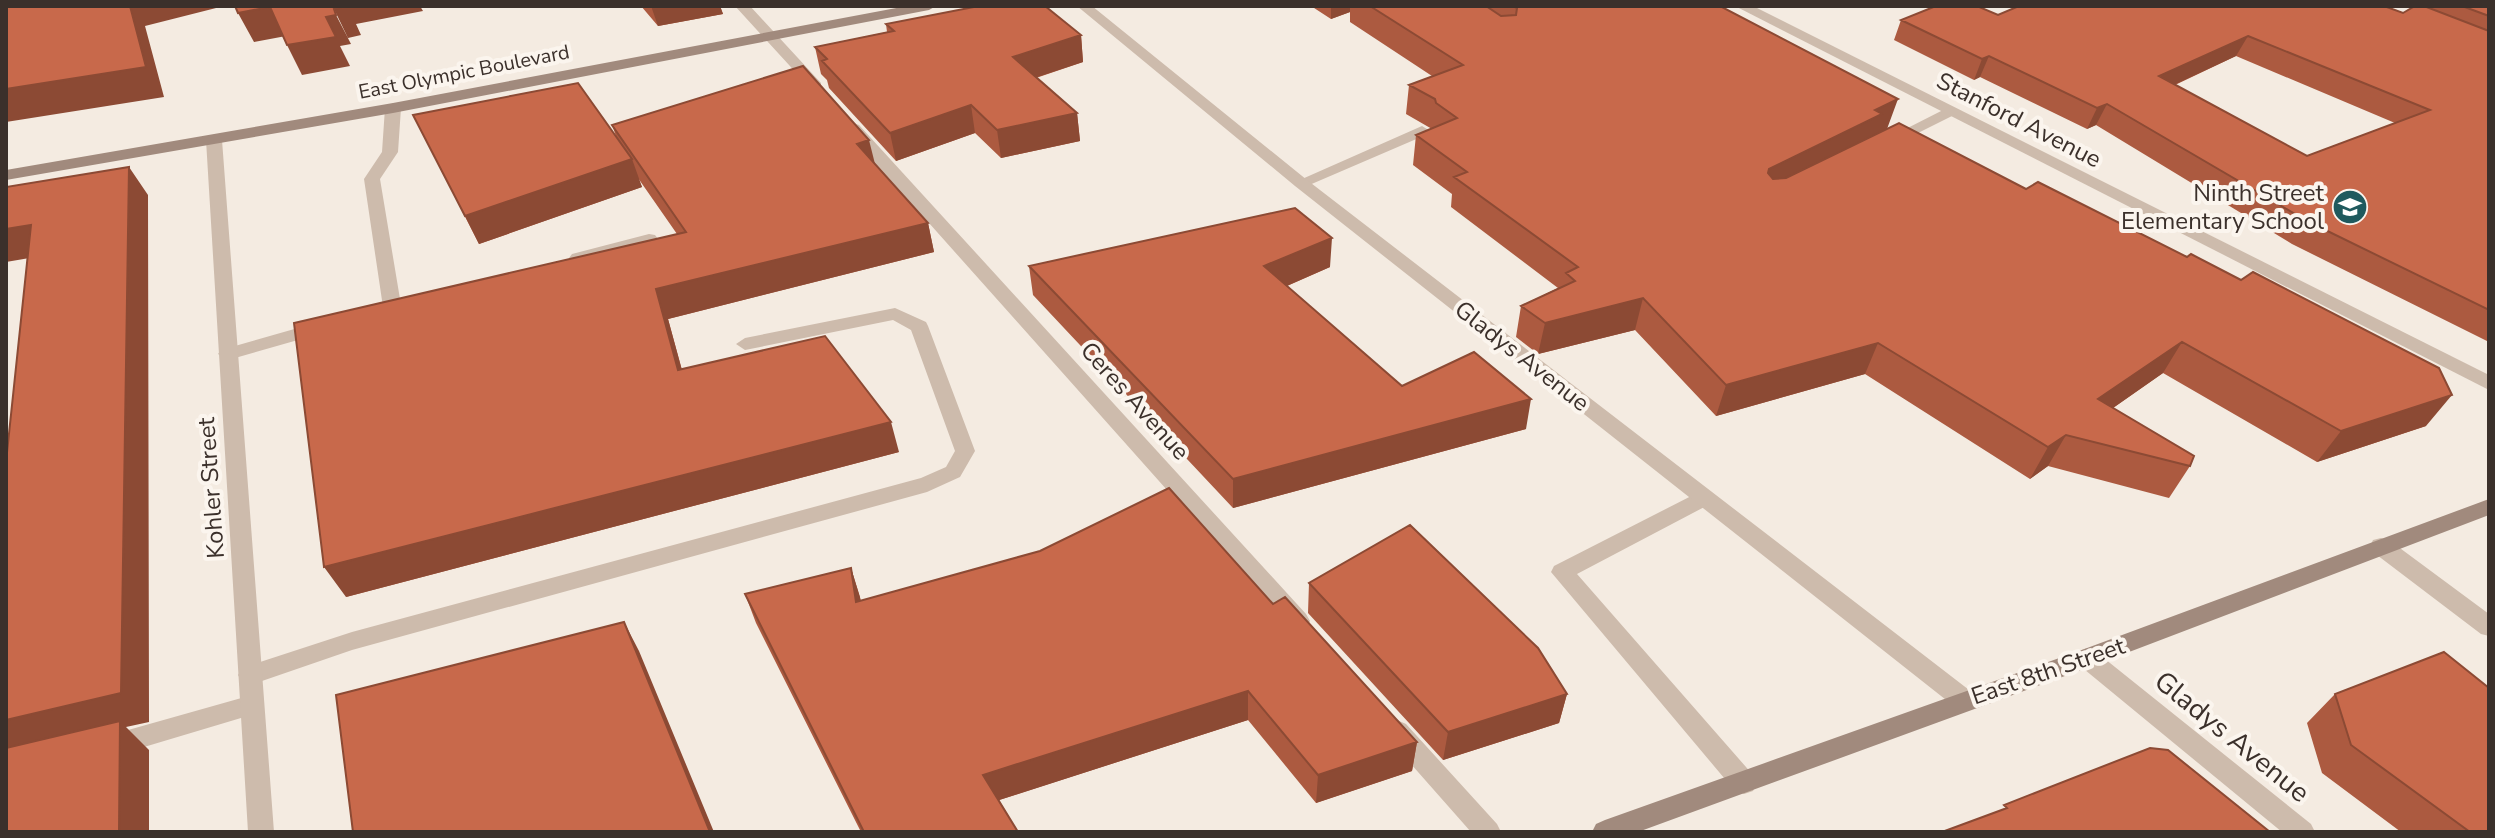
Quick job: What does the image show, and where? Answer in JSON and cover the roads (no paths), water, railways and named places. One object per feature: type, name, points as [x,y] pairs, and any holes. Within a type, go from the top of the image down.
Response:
[{"type":"main road","name":"East Olympic Boulevard","points":[[6,175],[393,108],[929,6]]},
{"type":"main road","name":"East 8th Street","points":[[1605,832],[2087,658],[2489,507]]},
{"type":"street","name":"Ceres Avenue","points":[[742,6],[1315,640]]},
{"type":"street","name":"Gladys Avenue","points":[[1084,6],[1301,183],[1964,700]]},
{"type":"street","name":"Stanford Avenue","points":[[1742,6],[2489,383]]},
{"type":"street","points":[[393,108],[390,152],[372,179],[384,310],[422,299]]},
{"type":"street","points":[[1876,148],[1949,112]]},
{"type":"street","points":[[1301,183],[1422,131]]},
{"type":"street","name":"Kohler Street","points":[[214,140],[261,832]]},
{"type":"street","points":[[558,263],[649,239]]},
{"type":"street","points":[[250,675],[352,641],[927,484],[953,472],[965,451],[919,326],[895,314],[745,344]]},
{"type":"street","points":[[228,354],[332,324]]},
{"type":"street","points":[[1703,498],[1562,572],[1744,783]]},
{"type":"street","points":[[2381,546],[2489,627]]},
{"type":"street","name":"Gladys Avenue","points":[[2087,658],[2302,832]]},
{"type":"street","points":[[83,752],[252,705]]},
{"type":"street","points":[[1379,711],[1488,832]]},
{"type":"place","name":"Ninth Street Elementary School","points":[[2350,207]]}]
